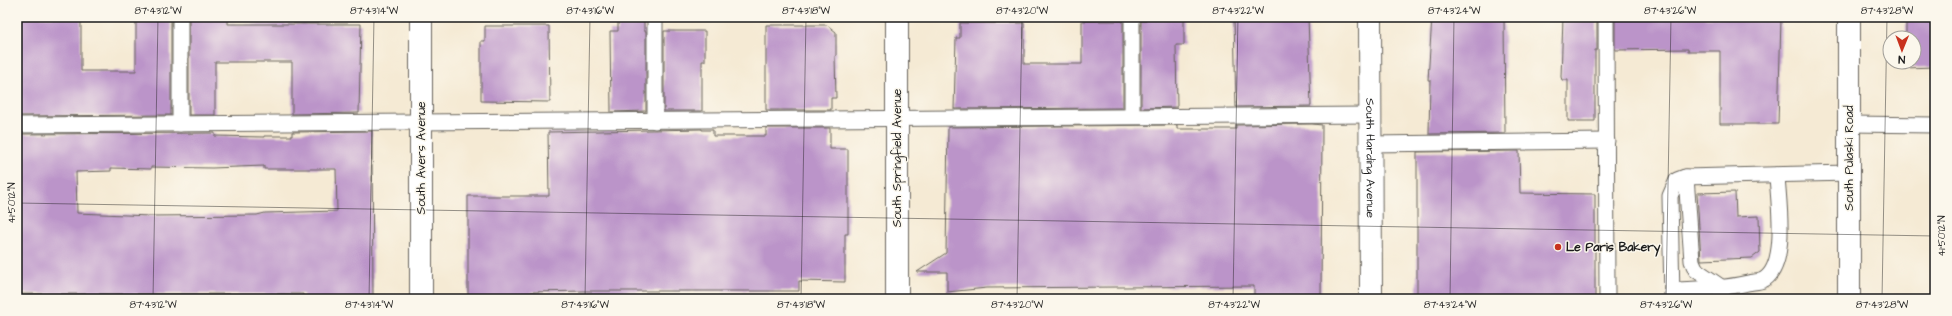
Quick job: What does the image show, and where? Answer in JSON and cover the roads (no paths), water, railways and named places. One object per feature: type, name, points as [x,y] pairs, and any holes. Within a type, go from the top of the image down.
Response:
[{"type":"street","name":"South Avers Avenue","points":[[421,17],[422,299]]},
{"type":"street","name":"South Springfield Avenue","points":[[896,17],[897,299]]},
{"type":"street","name":"South Harding Avenue","points":[[1370,17],[1371,299]]},
{"type":"street","name":"South Pulaski Road","points":[[1849,17],[1849,299]]},
{"type":"lane","points":[[180,17],[180,124]]},
{"type":"lane","points":[[655,17],[655,121]]},
{"type":"lane","points":[[1132,17],[1132,116]]},
{"type":"lane","points":[[1606,17],[1607,299]]},
{"type":"lane","points":[[17,125],[1371,115]]},
{"type":"lane","points":[[1849,124],[1935,125]]},
{"type":"lane","points":[[1370,144],[1607,141]]},
{"type":"lane","points":[[1777,174],[1780,236],[1778,254],[1773,270],[1763,280],[1724,288],[1672,295],[1670,196],[1677,180],[1686,177],[1777,174],[1849,173]]},
{"type":"lane","points":[[1686,177],[1692,261],[1696,270],[1724,288]]},
{"type":"place","name":"Le Paris Bakery","points":[[1558,247]]}]
